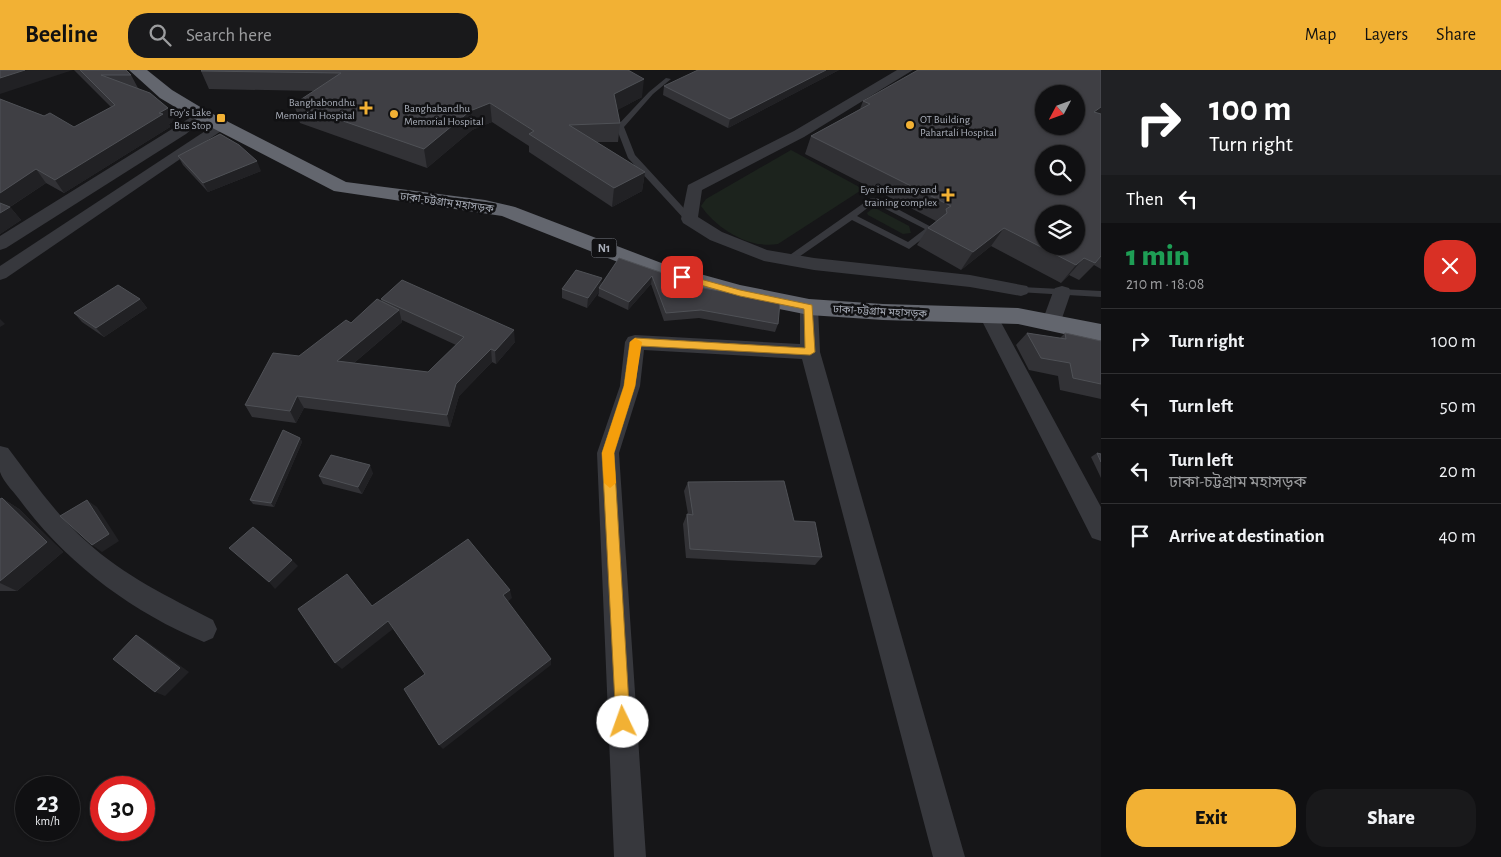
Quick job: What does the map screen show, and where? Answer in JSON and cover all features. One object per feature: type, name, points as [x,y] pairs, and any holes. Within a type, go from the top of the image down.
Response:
[{"type":"highway","name":"ঢাকা-চট্টগ্রাম মহাসড়ক","points":[[137,70],[166,94],[201,115],[222,124],[341,187],[485,206],[508,212],[695,282],[809,307],[1018,316],[1101,334]]},
{"type":"street","points":[[906,70],[799,134],[694,188],[689,220],[716,236],[764,255],[1021,290]]},
{"type":"street","points":[[0,244],[181,131],[201,115]]},
{"type":"street","points":[[0,274],[222,124]]},
{"type":"street","points":[[1052,322],[1062,292]]},
{"type":"street","points":[[809,307],[810,352],[949,857]]},
{"type":"street","points":[[988,315],[1101,530]]},
{"type":"street","points":[[630,857],[608,453],[630,386],[635,342],[810,352]]},
{"type":"street","points":[[0,455],[52,524],[79,551],[140,595],[204,629]]},
{"type":"lane","points":[[668,79],[651,92],[620,127],[631,156],[689,220]]},
{"type":"lane","points":[[790,259],[851,216],[874,200],[931,229],[908,246],[851,216]]},
{"type":"lane","points":[[1021,290],[1101,294]]},
{"type":"shaded area","points":[[791,150],[863,189],[778,244],[756,243],[735,236],[716,222],[701,206],[706,199]]},
{"type":"shaded area","points":[[872,209],[877,209],[909,226],[911,233],[903,234],[868,215],[867,213]]},
{"type":"building","points":[[0,70],[25,70],[0,78]]},
{"type":"building","points":[[80,70],[126,70],[131,75],[101,75],[150,93],[168,108],[159,113],[163,114],[55,180],[36,169],[0,193],[0,99],[44,116],[50,113],[74,127],[115,105]]},
{"type":"building","points":[[202,70],[628,70],[644,79],[614,94],[620,123],[569,125],[645,172],[614,188],[529,134],[534,131],[490,103],[470,111],[424,149],[294,104],[341,73]]},
{"type":"building","points":[[698,70],[826,70],[730,119],[664,86]]},
{"type":"building","points":[[918,70],[1101,70],[1101,107],[1094,112],[1101,114],[1101,256],[1095,263],[1084,258],[1076,265],[1057,255],[1085,255],[1085,205],[1035,205],[1035,244],[1004,228],[973,252],[928,228],[947,213],[946,209],[951,206],[811,136],[870,104],[863,101]]},
{"type":"building","points":[[220,134],[239,145],[257,161],[203,183],[178,156]]},
{"type":"building","points":[[0,203],[10,207],[0,213]]},
{"type":"building","points":[[619,258],[683,280],[681,284],[780,302],[778,324],[701,310],[666,313],[652,276],[629,302],[599,288]]},
{"type":"building","points":[[576,270],[602,278],[588,298],[562,289]]},
{"type":"building","points":[[402,280],[514,330],[495,351],[491,349],[456,384],[447,415],[297,396],[290,411],[245,405],[273,353],[299,356],[346,320],[351,323],[377,299],[399,310],[337,361],[428,372],[464,337],[381,299]]},
{"type":"building","points":[[118,285],[140,299],[96,328],[74,313]]},
{"type":"building","points":[[1027,333],[1066,339],[1065,333],[1101,341],[1101,384],[1073,378],[1070,363],[1041,358]]},
{"type":"building","points":[[283,430],[300,438],[271,503],[250,500]]},
{"type":"building","points":[[1097,453],[1101,454],[1101,462]]},
{"type":"building","points":[[331,455],[370,465],[358,487],[319,476]]},
{"type":"building","points":[[784,481],[794,521],[815,522],[822,557],[690,549],[687,514],[693,515],[688,482]]},
{"type":"building","points":[[2,498],[47,542],[0,581],[0,499]]},
{"type":"building","points":[[87,500],[109,534],[92,545],[60,516]]},
{"type":"building","points":[[253,527],[292,560],[269,582],[229,548]]},
{"type":"building","points":[[468,539],[510,590],[503,595],[551,659],[439,745],[404,689],[425,674],[388,621],[335,663],[298,609],[347,574],[372,606]]},
{"type":"building","points":[[136,635],[180,668],[155,692],[113,659]]},
{"type":"slow traffic","points":[[610,483],[608,453],[630,386],[635,342],[637,342]]},
{"type":"place","name":"Banghabondhu Memorial Hospital","points":[[366,108]]},
{"type":"place","name":"Banghabandhu Memorial Hospital","points":[[394,114]]},
{"type":"place","name":"Foy's Lake Bus Stop","points":[[221,118]]},
{"type":"place","name":"OT Building Pahartali Hospital","points":[[910,125]]},
{"type":"place","name":"Eye infarmary and training complex","points":[[948,195]]},
{"type":"route","points":[[623,722],[608,453],[630,386],[635,342],[810,352],[809,307],[740,293],[682,277]]}]
